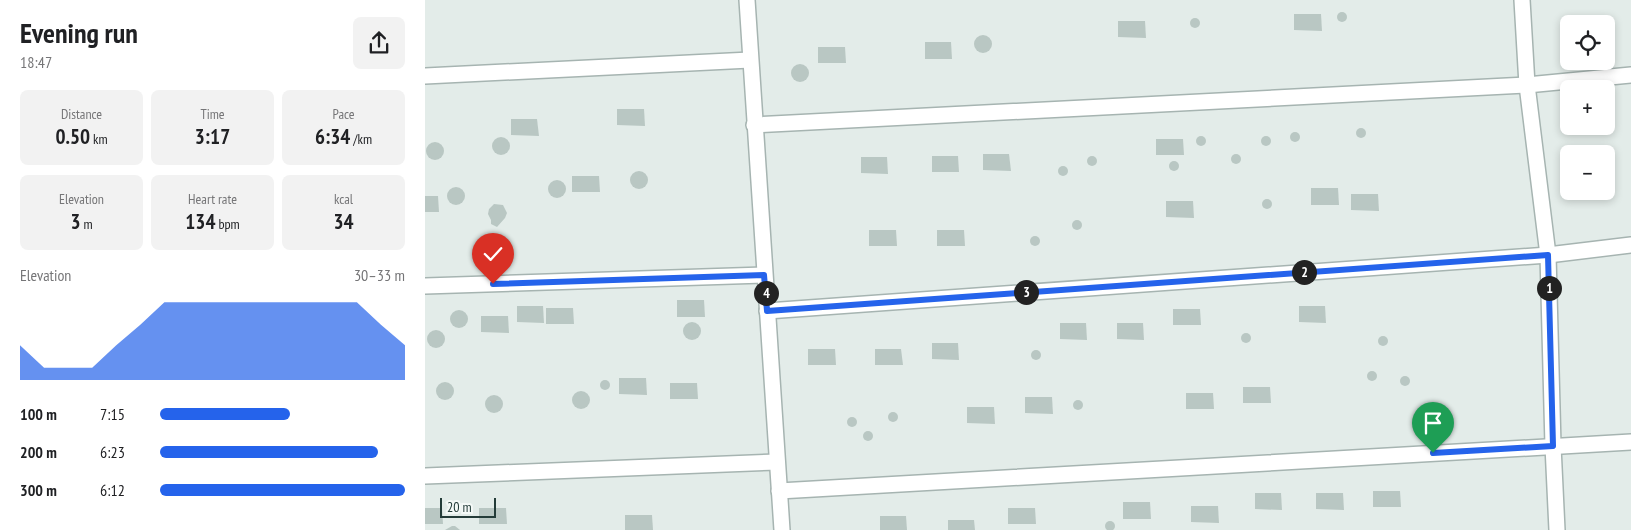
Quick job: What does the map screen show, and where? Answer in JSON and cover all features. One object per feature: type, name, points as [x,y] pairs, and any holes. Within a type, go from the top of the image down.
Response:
[{"type":"street","points":[[747,0],[781,530]]},
{"type":"street","points":[[1522,0],[1527,85],[1548,255],[1557,530]]},
{"type":"street","points":[[425,76],[750,60]]},
{"type":"street","points":[[754,125],[1527,85],[1631,75]]},
{"type":"street","points":[[767,311],[1548,255],[1631,245]]},
{"type":"street","points":[[425,286],[764,275]]},
{"type":"street","points":[[779,491],[1631,442]]},
{"type":"street","points":[[425,476],[777,462]]},
{"type":"building","points":[[1340,12],[1344,12],[1347,17],[1346,21],[1340,22],[1337,19],[1337,15]]},
{"type":"building","points":[[1294,14],[1321,14],[1322,31],[1294,30]]},
{"type":"building","points":[[1193,18],[1197,18],[1200,23],[1199,27],[1193,28],[1190,25],[1190,21]]},
{"type":"building","points":[[1118,21],[1145,21],[1146,38],[1118,37]]},
{"type":"building","points":[[979,35],[987,35],[992,40],[990,51],[979,53],[974,48],[974,40]]},
{"type":"building","points":[[925,42],[951,42],[952,59],[925,59]]},
{"type":"building","points":[[818,47],[845,47],[846,63],[818,63]]},
{"type":"building","points":[[796,64],[804,64],[809,69],[807,80],[796,82],[791,77],[791,69]]},
{"type":"building","points":[[617,109],[644,109],[645,126],[617,125]]},
{"type":"building","points":[[511,119],[537,119],[539,136],[511,135]]},
{"type":"building","points":[[1359,128],[1363,128],[1366,133],[1365,137],[1359,138],[1356,135],[1356,131]]},
{"type":"building","points":[[1293,132],[1297,132],[1300,137],[1299,141],[1293,142],[1290,139],[1290,135]]},
{"type":"building","points":[[1199,136],[1203,136],[1206,141],[1205,145],[1199,146],[1196,143],[1196,139]]},
{"type":"building","points":[[1264,136],[1268,136],[1271,141],[1270,145],[1264,146],[1261,143],[1261,139]]},
{"type":"building","points":[[497,137],[505,137],[510,142],[508,153],[497,155],[492,150],[492,142]]},
{"type":"building","points":[[1156,139],[1183,139],[1184,155],[1156,155]]},
{"type":"building","points":[[431,142],[439,142],[444,147],[442,158],[431,160],[426,155],[426,147]]},
{"type":"building","points":[[983,154],[1009,154],[1011,171],[983,170]]},
{"type":"building","points":[[1234,154],[1238,154],[1241,159],[1240,163],[1234,164],[1231,161],[1231,157]]},
{"type":"building","points":[[932,156],[958,156],[959,172],[932,172]]},
{"type":"building","points":[[1090,156],[1094,156],[1097,161],[1096,165],[1090,166],[1087,163],[1087,159]]},
{"type":"building","points":[[861,157],[887,157],[888,174],[861,173]]},
{"type":"building","points":[[1172,161],[1176,161],[1179,166],[1178,170],[1172,171],[1169,168],[1169,164]]},
{"type":"building","points":[[1061,166],[1065,166],[1068,171],[1067,175],[1061,176],[1058,173],[1058,169]]},
{"type":"building","points":[[635,171],[643,171],[648,176],[646,187],[635,189],[630,184],[630,176]]},
{"type":"building","points":[[572,176],[599,176],[600,192],[572,192]]},
{"type":"building","points":[[553,180],[561,180],[566,185],[564,196],[553,198],[548,193],[548,185]]},
{"type":"building","points":[[452,187],[460,187],[465,192],[463,203],[452,205],[447,200],[447,192]]},
{"type":"building","points":[[1311,188],[1338,188],[1339,205],[1311,205]]},
{"type":"building","points":[[1351,194],[1378,194],[1379,211],[1351,210]]},
{"type":"building","points":[[425,196],[438,196],[439,212],[425,212]]},
{"type":"building","points":[[1265,199],[1269,199],[1272,204],[1271,208],[1265,209],[1262,206],[1262,202]]},
{"type":"building","points":[[1166,201],[1193,201],[1194,218],[1166,217]]},
{"type":"building","points":[[494,204],[503,205],[507,213],[497,227],[491,224],[488,214],[489,209]]},
{"type":"building","points":[[1075,220],[1079,220],[1082,225],[1081,229],[1075,230],[1072,227],[1072,223]]},
{"type":"building","points":[[869,230],[896,230],[897,246],[869,246]]},
{"type":"building","points":[[937,230],[964,230],[965,246],[937,246]]},
{"type":"building","points":[[1033,236],[1037,236],[1040,241],[1039,245],[1033,246],[1030,243],[1030,239]]},
{"type":"building","points":[[677,300],[704,300],[705,317],[677,317]]},
{"type":"building","points":[[517,306],[543,306],[544,323],[517,322]]},
{"type":"building","points":[[1299,306],[1325,306],[1326,323],[1299,322]]},
{"type":"building","points":[[546,308],[573,308],[574,324],[546,324]]},
{"type":"building","points":[[1173,309],[1200,309],[1201,325],[1173,325]]},
{"type":"building","points":[[455,310],[463,310],[468,315],[466,326],[455,328],[450,323],[450,315]]},
{"type":"building","points":[[481,316],[508,316],[509,333],[481,332]]},
{"type":"building","points":[[688,322],[696,322],[701,327],[699,338],[688,340],[683,335],[683,327]]},
{"type":"building","points":[[1060,323],[1086,323],[1087,340],[1060,339]]},
{"type":"building","points":[[1117,323],[1143,323],[1144,340],[1117,339]]},
{"type":"building","points":[[432,330],[440,330],[445,335],[443,346],[432,348],[427,343],[427,335]]},
{"type":"building","points":[[1244,333],[1248,333],[1251,338],[1250,342],[1244,343],[1241,340],[1241,336]]},
{"type":"building","points":[[1381,336],[1385,336],[1388,341],[1387,345],[1381,346],[1378,343],[1378,339]]},
{"type":"building","points":[[932,343],[958,343],[959,360],[932,359]]},
{"type":"building","points":[[808,349],[835,349],[836,365],[808,365]]},
{"type":"building","points":[[875,349],[901,349],[903,365],[875,365]]},
{"type":"building","points":[[1034,350],[1038,350],[1041,355],[1040,359],[1034,360],[1031,357],[1031,353]]},
{"type":"building","points":[[1370,371],[1374,371],[1377,376],[1376,380],[1370,381],[1367,378],[1367,374]]},
{"type":"building","points":[[1403,376],[1407,376],[1410,381],[1409,385],[1403,386],[1400,383],[1400,379]]},
{"type":"building","points":[[619,378],[646,378],[647,395],[619,394]]},
{"type":"building","points":[[603,380],[607,380],[610,385],[609,389],[603,390],[600,387],[600,383]]},
{"type":"building","points":[[441,382],[449,382],[454,387],[452,398],[441,400],[436,395],[436,387]]},
{"type":"building","points":[[670,383],[697,383],[698,399],[670,399]]},
{"type":"building","points":[[1243,387],[1270,387],[1271,403],[1243,403]]},
{"type":"building","points":[[577,391],[585,391],[590,396],[588,407],[577,409],[572,404],[572,396]]},
{"type":"building","points":[[1186,393],[1213,393],[1214,409],[1186,409]]},
{"type":"building","points":[[490,395],[498,395],[503,400],[501,411],[490,413],[485,408],[485,400]]},
{"type":"building","points":[[1025,397],[1052,397],[1053,414],[1025,413]]},
{"type":"building","points":[[1076,400],[1080,400],[1083,405],[1082,409],[1076,410],[1073,407],[1073,403]]},
{"type":"building","points":[[967,407],[994,407],[995,424],[967,423]]},
{"type":"building","points":[[891,412],[895,412],[898,417],[897,421],[891,422],[888,419],[888,415]]},
{"type":"building","points":[[850,417],[854,417],[857,422],[856,426],[850,427],[847,424],[847,420]]},
{"type":"building","points":[[866,431],[870,431],[873,436],[872,440],[866,441],[863,438],[863,434]]},
{"type":"building","points":[[1373,491],[1400,491],[1401,507],[1373,507]]},
{"type":"building","points":[[1255,493],[1281,493],[1282,510],[1255,509]]},
{"type":"building","points":[[1316,493],[1343,493],[1344,510],[1316,509]]},
{"type":"building","points":[[1123,502],[1150,502],[1151,519],[1123,519]]},
{"type":"building","points":[[1191,506],[1218,506],[1219,523],[1191,522]]},
{"type":"building","points":[[425,508],[442,508],[443,524],[425,524]]},
{"type":"building","points":[[479,508],[506,508],[507,524],[479,524]]},
{"type":"building","points":[[1008,508],[1035,508],[1036,524],[1008,524]]},
{"type":"building","points":[[625,515],[652,515],[653,530],[625,530]]},
{"type":"building","points":[[880,516],[906,516],[907,530],[880,530]]},
{"type":"building","points":[[948,520],[974,520],[975,530],[948,530]]},
{"type":"building","points":[[1110,521],[1115,526],[1110,531],[1105,526]]},
{"type":"building","points":[[455,526],[460,530],[445,530]]},
{"type":"route","points":[[493,284],[764,275],[767,311],[1548,255],[1553,446],[1433,453]]}]
